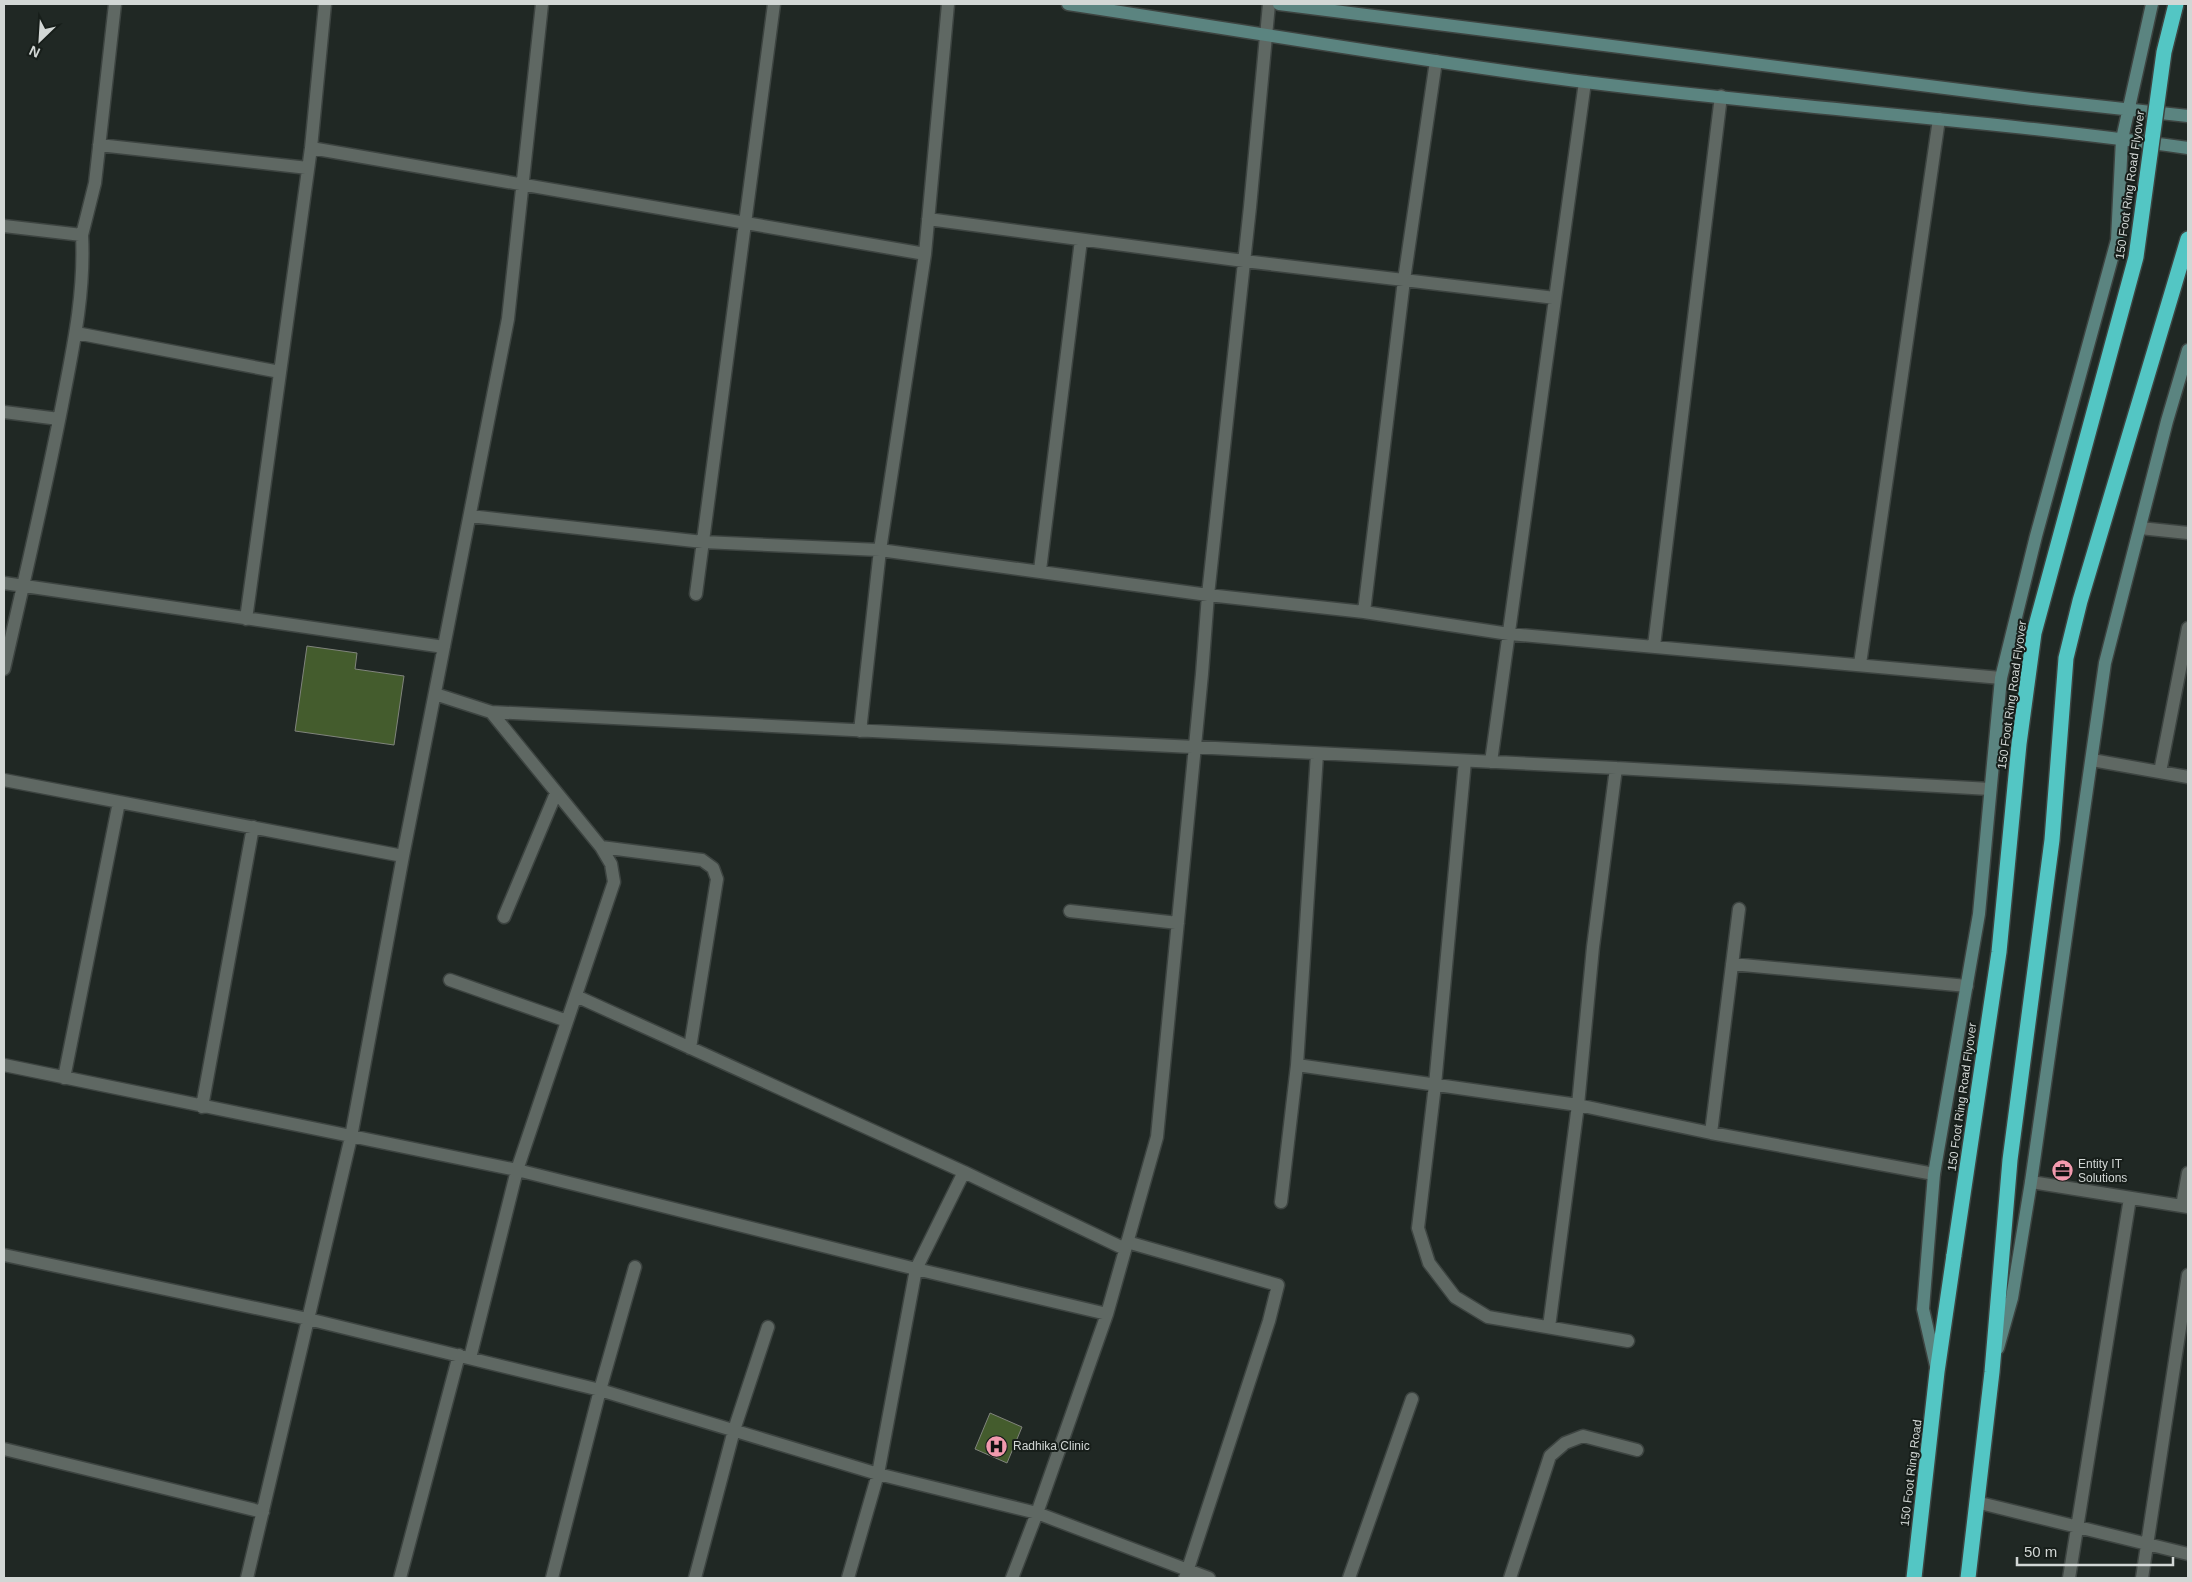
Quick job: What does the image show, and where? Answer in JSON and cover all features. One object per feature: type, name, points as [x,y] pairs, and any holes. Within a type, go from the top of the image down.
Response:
[{"type":"highway","name":"150 Foot Ring Road Flyover","points":[[1938,1372],[1999,952],[2019,744],[2034,633],[2136,258],[2164,52],[2176,4]]},
{"type":"highway","points":[[1968,1578],[1992,1372],[2010,1160],[2052,840],[2066,658],[2080,601],[2188,239]]},
{"type":"highway","name":"150 Foot Ring Road","points":[[1914,1578],[1938,1372]]},
{"type":"street","points":[[4,669],[76,333],[84,268],[82,235],[95,184],[115,4]]},
{"type":"street","points":[[246,619],[311,148],[325,4]]},
{"type":"street","points":[[247,1578],[351,1137],[403,856],[508,320],[542,4]]},
{"type":"street","points":[[696,594],[774,4]]},
{"type":"street","points":[[860,730],[880,550],[925,254],[948,4]]},
{"type":"street","points":[[1068,4],[1585,82],[2122,139],[2188,148]]},
{"type":"street","points":[[1012,1578],[1037,1514],[1107,1314],[1156,1138],[1195,748],[1208,595],[1244,261],[1268,4]]},
{"type":"street","points":[[1278,4],[2032,100],[2188,116]]},
{"type":"street","points":[[1938,1372],[1923,1308],[1934,1174],[1979,914],[2001,678],[2036,536],[2117,240],[2122,139],[2152,4]]},
{"type":"street","points":[[1364,612],[1404,280],[1436,61]]},
{"type":"street","points":[[1491,762],[1585,82]]},
{"type":"street","points":[[1654,646],[1722,96]]},
{"type":"street","points":[[1860,664],[1938,119]]},
{"type":"street","points":[[99,145],[308,168]]},
{"type":"street","points":[[311,148],[925,254]]},
{"type":"street","points":[[928,219],[1244,261],[1555,298]]},
{"type":"street","points":[[4,226],[82,235]]},
{"type":"street","points":[[1040,570],[1081,240]]},
{"type":"street","points":[[76,333],[280,372]]},
{"type":"street","points":[[1992,1372],[2012,1298],[2032,1182],[2105,663],[2167,421],[2188,350]]},
{"type":"street","points":[[4,412],[59,418]]},
{"type":"street","points":[[470,516],[703,542],[880,550],[1040,570],[1208,595],[1364,612],[1509,634],[2001,678]]},
{"type":"street","points":[[2140,528],[2188,533]]},
{"type":"street","points":[[4,583],[444,648]]},
{"type":"street","points":[[2160,772],[2188,628]]},
{"type":"street","points":[[435,694],[491,712],[1616,768],[1990,789]]},
{"type":"street","points":[[400,1578],[517,1170],[614,882],[611,864],[601,847],[491,712]]},
{"type":"street","points":[[1281,1202],[1297,1065],[1317,754]]},
{"type":"street","points":[[2092,760],[2188,778]]},
{"type":"street","points":[[1465,761],[1435,1084],[1418,1228],[1429,1263],[1456,1297],[1488,1317],[1628,1340]]},
{"type":"street","points":[[1549,1327],[1578,1105],[1593,947],[1616,768]]},
{"type":"street","points":[[4,780],[403,856]]},
{"type":"street","points":[[504,917],[556,792]]},
{"type":"street","points":[[64,1078],[120,802]]},
{"type":"street","points":[[202,1107],[253,827]]},
{"type":"street","points":[[601,847],[702,860],[713,868],[717,879],[690,1048]]},
{"type":"street","points":[[1711,1133],[1739,909]]},
{"type":"street","points":[[1070,911],[1178,923]]},
{"type":"street","points":[[1732,964],[1967,986]]},
{"type":"street","points":[[450,980],[567,1021]]},
{"type":"street","points":[[576,996],[1126,1246],[1278,1286],[1269,1321],[1186,1574]]},
{"type":"street","points":[[4,1065],[517,1170],[916,1269],[1107,1314]]},
{"type":"street","points":[[1297,1065],[1578,1105],[1711,1133],[1934,1174]]},
{"type":"street","points":[[848,1578],[878,1474],[916,1269],[964,1172]]},
{"type":"street","points":[[2032,1182],[2185,1206],[2188,1173]]},
{"type":"street","points":[[2069,1578],[2130,1198]]},
{"type":"street","points":[[4,1255],[308,1319],[600,1390],[878,1474],[1037,1514],[1186,1574],[1209,1578]]},
{"type":"street","points":[[552,1578],[600,1390],[635,1267]]},
{"type":"street","points":[[2142,1578],[2188,1275]]},
{"type":"street","points":[[695,1578],[734,1430],[768,1327]]},
{"type":"street","points":[[1349,1578],[1412,1399]]},
{"type":"street","points":[[1510,1578],[1550,1456],[1565,1443],[1583,1436],[1638,1450]]},
{"type":"street","points":[[4,1448],[263,1512]]},
{"type":"street","points":[[1976,1502],[2078,1525],[2146,1545],[2188,1554]]},
{"type":"building","points":[[307,646],[357,653],[355,669],[404,676],[394,745],[295,731]]},
{"type":"building","points":[[990,1413],[1022,1427],[1007,1463],[975,1449]]},
{"type":"place","name":"Entity IT Solutions","points":[[2062,1171]]},
{"type":"place","name":"Radhika Clinic","points":[[997,1446]]}]
